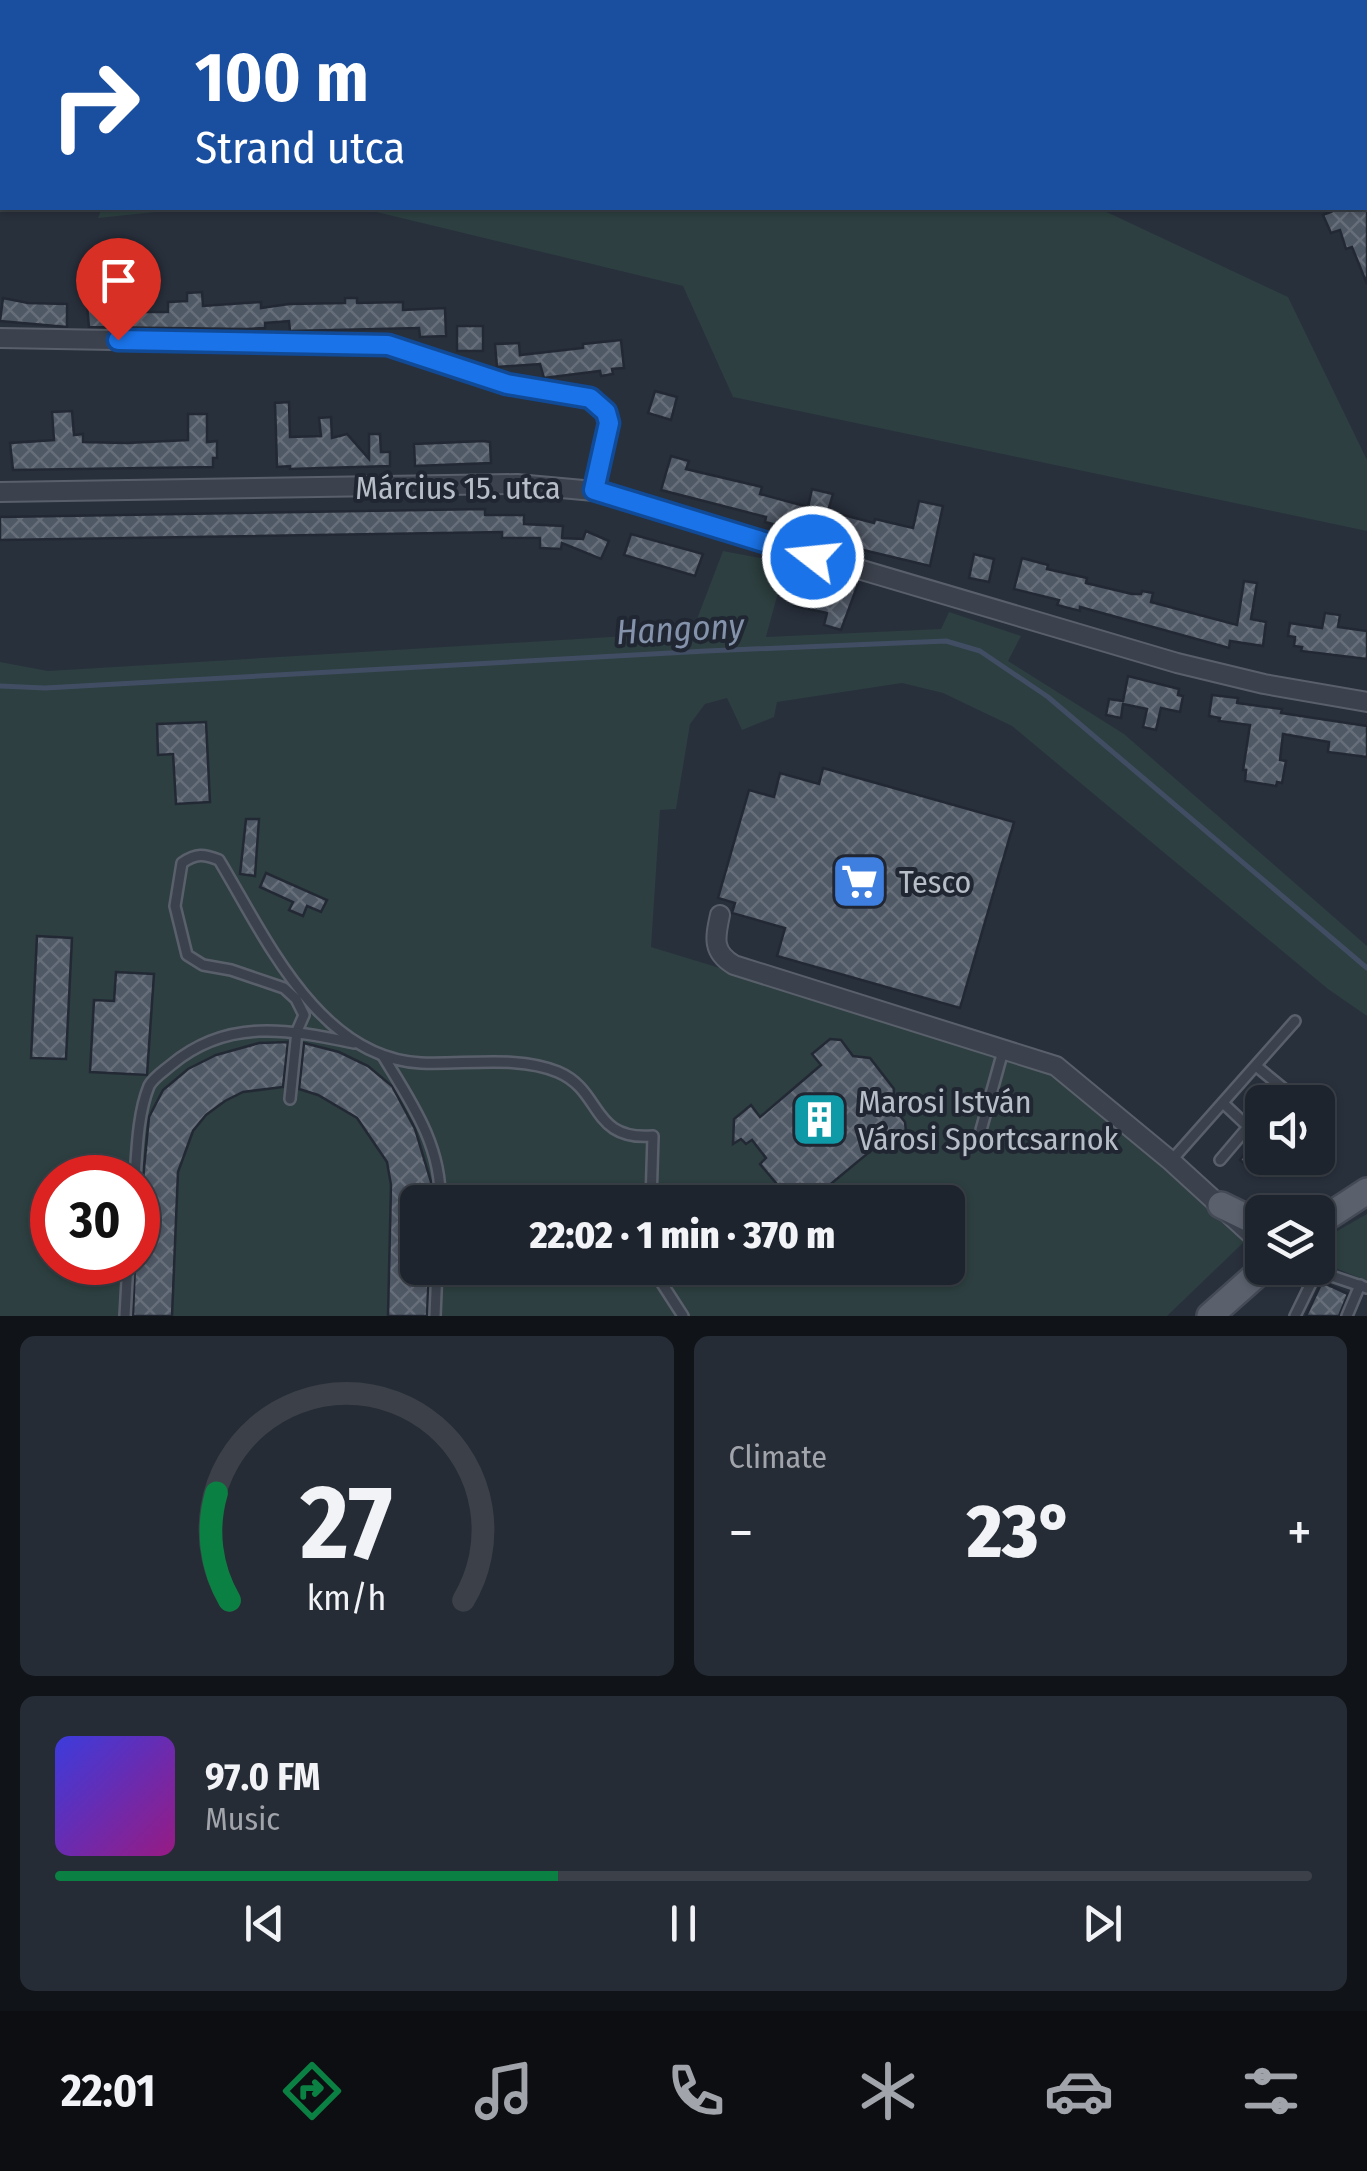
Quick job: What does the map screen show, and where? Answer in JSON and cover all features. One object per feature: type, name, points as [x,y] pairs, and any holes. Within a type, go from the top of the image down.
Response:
[{"type":"main road","points":[[1335,1202],[1364,1193]]},
{"type":"main road","points":[[1335,1212],[1364,1193]]},
{"type":"main road","points":[[1222,1205],[1245,1216]]},
{"type":"main road","points":[[1210,1316],[1245,1285]]},
{"type":"street","points":[[0,338],[388,345],[507,384],[590,398],[599,404],[609,423],[594,490]]},
{"type":"street","name":"Március 15. utca","points":[[0,492],[517,484],[594,490],[1177,663],[1264,684],[1367,702]]},
{"type":"street","points":[[720,915],[716,947],[720,956],[734,966],[1045,1061],[1066,1073],[1245,1227]]},
{"type":"lane","points":[[290,1099],[298,1031],[304,1015],[296,999],[284,988],[203,965],[186,955],[175,906],[182,863],[193,855],[219,860],[272,956],[297,988],[357,1043],[382,1056],[416,1063],[515,1064],[556,1070],[574,1081],[622,1135],[653,1136],[652,1185]]},
{"type":"lane","points":[[1171,1161],[1295,1021]]},
{"type":"lane","points":[[137,1155],[150,1083],[193,1046],[248,1030],[298,1031],[357,1043]]},
{"type":"lane","points":[[982,1130],[1004,1048]]},
{"type":"lane","points":[[382,1056],[426,1129],[435,1156],[438,1185]]},
{"type":"lane","points":[[1256,1066],[1279,1085]]},
{"type":"lane","points":[[1223,1103],[1245,1124]]},
{"type":"lane","points":[[1220,1160],[1245,1131]]},
{"type":"lane","points":[[1295,1316],[1317,1270],[1363,1286],[1347,1316]]},
{"type":"lane","points":[[126,1316],[127,1285]]},
{"type":"lane","points":[[435,1316],[436,1285]]},
{"type":"lane","points":[[663,1285],[683,1316]]},
{"type":"shaded area","points":[[101,210],[175,210],[98,218]]},
{"type":"shaded area","points":[[368,210],[1102,210],[1288,297],[1367,460],[1367,531],[733,397],[683,286]]},
{"type":"shaded area","points":[[723,551],[786,563],[766,637],[941,629],[949,612],[1021,636],[1008,661],[1124,734],[1367,946],[1367,1016],[1328,989],[1012,726],[943,693],[902,683],[777,702],[774,717],[742,730],[727,698],[705,704],[690,724],[676,809],[660,810],[651,947],[1042,1066],[1063,1078],[1244,1242],[1167,1316],[0,1316],[0,662],[48,671],[692,632]]},
{"type":"shaded area","points":[[1367,1214],[1367,1281],[1335,1268],[1335,1232]]},
{"type":"building","points":[[1335,210],[1367,210],[1367,284],[1352,247],[1346,249],[1340,230],[1331,233],[1323,215]]},
{"type":"building","points":[[202,292],[203,306],[261,302],[261,308],[345,303],[345,298],[357,298],[357,303],[403,302],[403,310],[445,308],[446,336],[420,337],[419,328],[290,331],[289,321],[246,329],[89,327],[87,305],[143,297],[143,312],[168,312],[168,302],[187,301],[187,293]]},
{"type":"building","points":[[3,298],[67,304],[67,327],[0,321]]},
{"type":"building","points":[[457,326],[483,326],[483,351],[457,351]]},
{"type":"building","points":[[621,340],[624,368],[612,369],[613,374],[601,376],[600,371],[544,378],[540,364],[497,367],[495,344],[519,343],[520,355]]},
{"type":"building","points":[[655,391],[677,397],[671,420],[648,413]]},
{"type":"building","points":[[289,402],[290,437],[321,436],[319,418],[331,417],[332,438],[347,434],[369,459],[369,434],[380,434],[381,452],[390,452],[390,466],[277,467],[275,403]]},
{"type":"building","points":[[72,411],[74,435],[83,434],[83,442],[126,443],[188,440],[188,414],[207,414],[207,442],[217,441],[217,458],[213,458],[213,467],[13,470],[10,443],[54,440],[52,412]]},
{"type":"building","points":[[490,442],[491,463],[415,466],[414,444]]},
{"type":"building","points":[[671,456],[689,461],[686,469],[762,487],[760,494],[808,507],[812,489],[833,494],[828,511],[874,523],[875,519],[913,528],[919,501],[943,506],[930,566],[834,543],[765,522],[766,517],[661,490]]},
{"type":"building","points":[[485,509],[485,515],[524,515],[524,524],[563,526],[562,538],[583,539],[586,531],[609,541],[601,559],[562,543],[561,549],[540,548],[540,538],[502,538],[502,532],[0,540],[0,517]]},
{"type":"building","points":[[631,534],[703,554],[695,576],[624,555]]},
{"type":"building","points":[[974,554],[994,559],[989,582],[969,578]]},
{"type":"building","points":[[1022,558],[1048,565],[1047,569],[1087,578],[1086,583],[1132,594],[1153,593],[1151,602],[1237,625],[1244,581],[1257,583],[1251,619],[1266,622],[1263,646],[1230,641],[1229,648],[1080,607],[1080,611],[1057,605],[1059,600],[1014,589]]},
{"type":"building","points":[[832,578],[858,584],[841,630],[824,625],[827,613],[794,606],[799,582],[830,588]]},
{"type":"building","points":[[1325,613],[1340,615],[1338,627],[1367,631],[1367,659],[1301,651],[1302,647],[1294,646],[1295,637],[1288,636],[1290,623],[1322,628]]},
{"type":"building","points":[[1128,676],[1179,689],[1178,695],[1183,696],[1180,712],[1161,708],[1156,730],[1143,727],[1147,709],[1123,704],[1121,718],[1106,715],[1109,699],[1123,701]]},
{"type":"building","points":[[1212,695],[1282,709],[1281,713],[1367,726],[1367,757],[1328,752],[1329,742],[1283,734],[1280,760],[1286,761],[1282,783],[1277,782],[1276,786],[1245,781],[1250,725],[1209,716]]},
{"type":"building","points":[[206,722],[210,802],[176,804],[173,754],[158,755],[157,724]]},
{"type":"building","name":"Tesco","points":[[823,768],[1014,822],[960,1008],[777,956],[785,928],[732,913],[735,903],[718,898],[749,790],[774,797],[780,773],[819,784]]},
{"type":"building","points":[[246,819],[259,819],[255,876],[240,874]]},
{"type":"building","points":[[266,873],[327,900],[321,912],[307,906],[303,916],[289,910],[293,902],[260,887]]},
{"type":"building","points":[[37,936],[72,938],[66,1059],[31,1058]]},
{"type":"building","points":[[116,972],[154,974],[147,1075],[90,1072],[94,1000],[114,1001]]},
{"type":"building","name":"Marosi István Városi Sportcsarnok","points":[[830,1039],[841,1040],[853,1056],[870,1058],[894,1089],[893,1107],[905,1122],[906,1132],[888,1145],[885,1139],[829,1185],[778,1185],[760,1164],[766,1158],[752,1140],[746,1144],[741,1139],[733,1144],[734,1119],[751,1105],[760,1117],[821,1065],[812,1054]]},
{"type":"building","points":[[288,1042],[283,1087],[243,1092],[206,1115],[193,1131],[178,1172],[172,1316],[133,1316],[134,1285],[160,1285],[160,1155],[145,1155],[149,1117],[163,1090],[188,1069],[216,1055],[259,1043]]},
{"type":"building","points":[[304,1043],[339,1052],[368,1066],[392,1086],[415,1129],[431,1182],[431,1185],[400,1185],[400,1285],[428,1285],[427,1316],[388,1316],[391,1185],[387,1162],[357,1118],[318,1095],[299,1089]]},
{"type":"building","points":[[1321,1285],[1348,1294],[1339,1316],[1306,1316]]},
{"type":"waterway","name":"Hangony","points":[[0,686],[45,688],[946,641],[980,651],[1048,697],[1367,968]]},
{"type":"place","name":"Tesco","points":[[860,882]]},
{"type":"place","name":"Marosi István Városi Sportcsarnok","points":[[819,1120]]},
{"type":"route","points":[[118,340],[388,345],[507,384],[590,398],[606,412],[609,423],[594,490],[813,557]]}]
